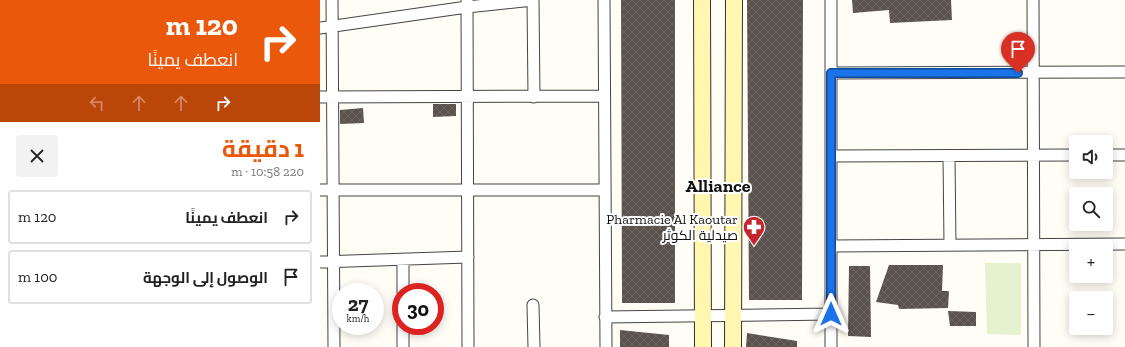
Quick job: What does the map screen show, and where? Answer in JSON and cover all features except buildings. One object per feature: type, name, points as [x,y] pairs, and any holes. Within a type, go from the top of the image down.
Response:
[{"type":"street","points":[[332,0],[334,347]]},
{"type":"street","points":[[320,28],[467,4],[533,0],[534,97]]},
{"type":"street","points":[[604,0],[606,347]]},
{"type":"street","points":[[702,0],[703,347]]},
{"type":"street","points":[[733,347],[734,0]]},
{"type":"street","points":[[831,0],[831,347]]},
{"type":"street","points":[[1033,0],[1034,347]]},
{"type":"street","points":[[467,4],[468,347]]},
{"type":"street","points":[[831,73],[1125,72]]},
{"type":"street","points":[[320,97],[604,96]]},
{"type":"street","points":[[831,156],[1069,155]]},
{"type":"street","points":[[1113,155],[1125,155]]},
{"type":"street","points":[[949,156],[950,245]]},
{"type":"street","points":[[320,190],[604,190]]},
{"type":"street","points":[[831,246],[1125,244]]},
{"type":"street","points":[[320,262],[468,257]]},
{"type":"street","points":[[402,259],[403,283]]},
{"type":"street","points":[[533,305],[534,347]]},
{"type":"street","points":[[605,317],[831,314]]},
{"type":"street","points":[[403,335],[403,347]]},
{"type":"green space","points":[[985,263],[1021,263],[1021,335],[987,334]]},
{"type":"place","name":"Pharmacie Al Kaoutar صيدلية الكوثر","points":[[754,246]]},
{"type":"district","name":"Alliance","points":[[718,186]]},
{"type":"route","points":[[831,314],[831,73],[1018,73]]}]
